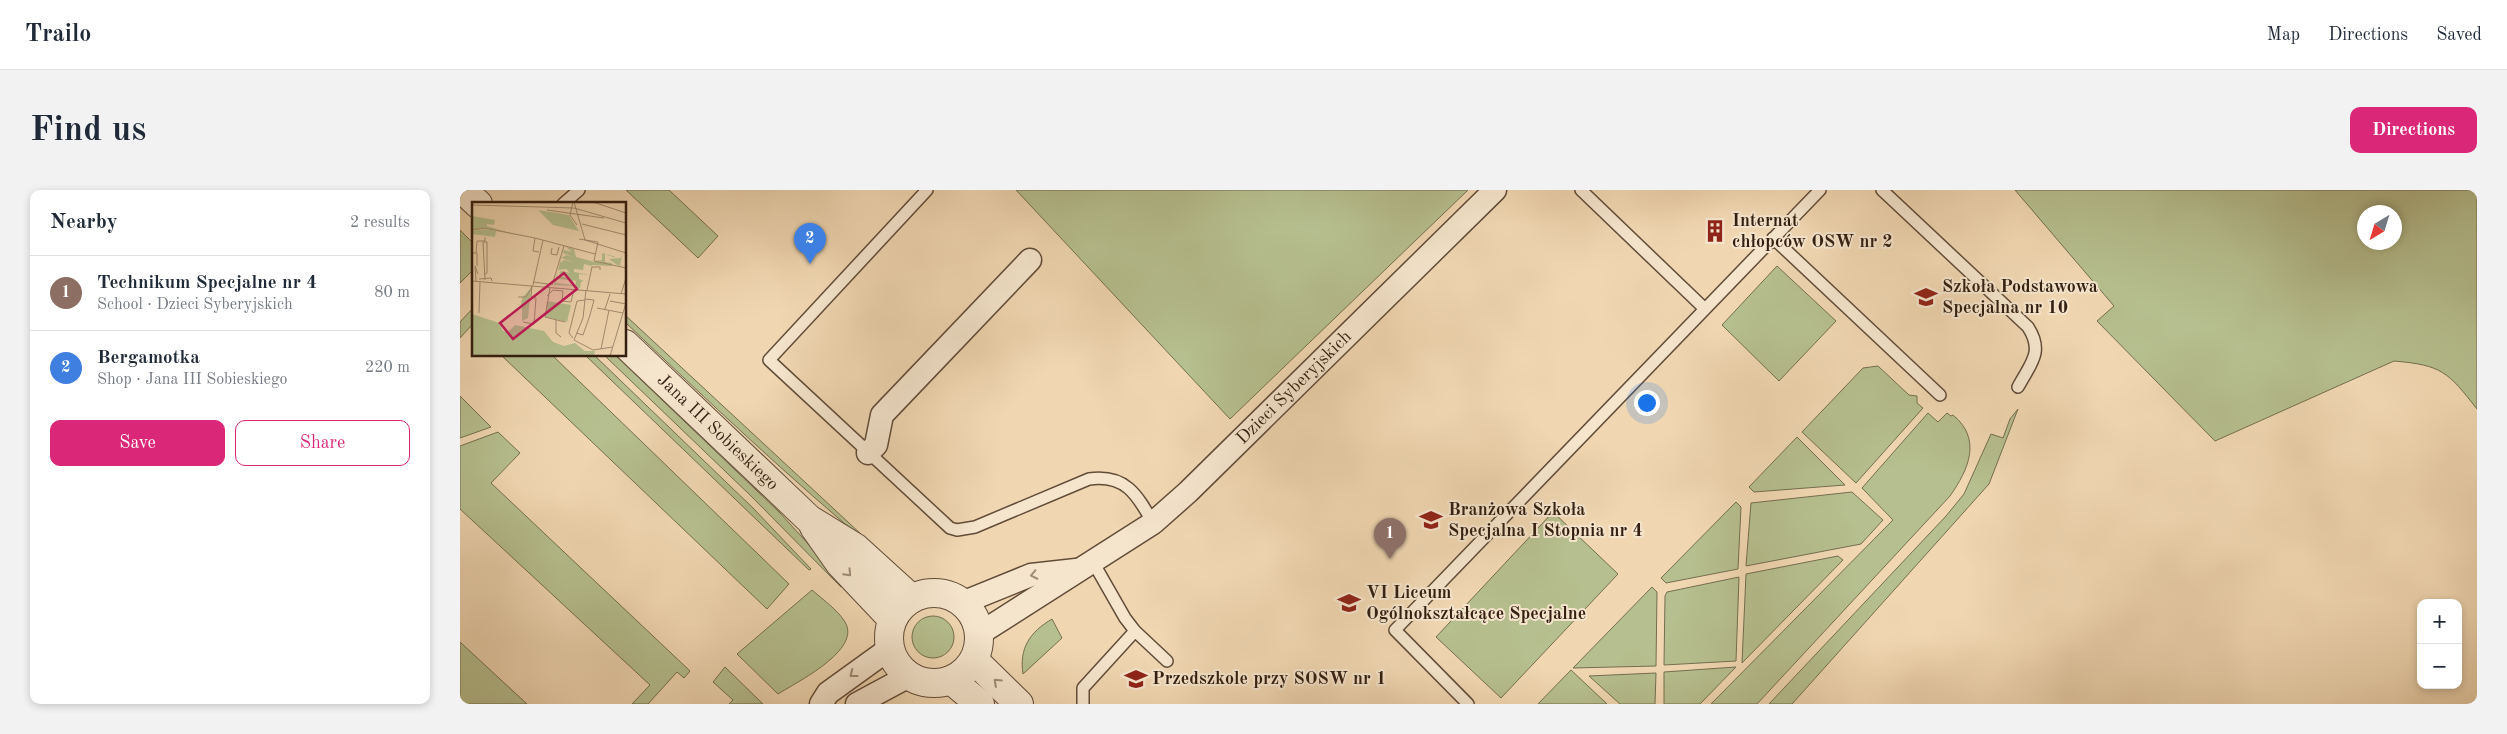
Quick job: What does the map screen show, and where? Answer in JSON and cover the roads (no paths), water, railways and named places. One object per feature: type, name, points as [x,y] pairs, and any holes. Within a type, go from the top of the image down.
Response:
[{"type":"street","points":[[464,190],[476,202]]},
{"type":"street","name":"Dzieci Syberyjskich","points":[[976,647],[1087,566],[1153,523],[1195,486],[1495,190]]},
{"type":"street","points":[[868,453],[876,445],[882,415],[1030,260]]},
{"type":"street","name":"Jana III Sobieskiego","points":[[626,345],[810,519],[856,548],[911,598]]},
{"type":"street","name":"Jana III Sobieskiego","points":[[810,519],[840,564],[892,619]]},
{"type":"street","name":"Dzieci Syberyjskich","points":[[962,603],[1031,575],[1087,566]]},
{"type":"street","points":[[976,647],[964,672],[950,680],[929,683],[909,676],[900,669],[890,649],[888,634],[892,619],[900,607],[911,598],[928,593],[946,594],[962,603],[971,611],[976,647],[1019,704]]},
{"type":"street","points":[[821,704],[835,688],[890,649]]},
{"type":"street","points":[[857,704],[909,676]]},
{"type":"street","points":[[950,680],[980,704]]},
{"type":"lane","points":[[565,202],[579,190]]},
{"type":"lane","points":[[927,190],[769,360],[940,521],[950,528],[957,530],[975,527],[1089,479],[1104,477],[1119,480],[1132,491],[1153,523]]},
{"type":"lane","points":[[1581,190],[1705,309]]},
{"type":"lane","points":[[1468,704],[1395,630],[1820,190]]},
{"type":"lane","points":[[1882,190],[2028,327],[2037,340],[2036,353],[2018,387]]},
{"type":"lane","points":[[1773,238],[1940,395]]},
{"type":"lane","points":[[1087,566],[1135,631],[1167,661]]},
{"type":"lane","points":[[1083,704],[1083,688],[1135,631]]},
{"type":"place","name":"Internat chłopców OSW nr 2","points":[[1715,231]]},
{"type":"place","name":"Bergamotka","points":[[810,264]]},
{"type":"place","name":"Szkoła Podstawowa Specjalna nr 10","points":[[1926,297]]},
{"type":"place","name":"Branżowa Szkoła Specjalna I Stopnia nr 4","points":[[1431,520]]},
{"type":"place","name":"Technikum Specjalne nr 4","points":[[1390,559]]},
{"type":"place","name":"VI Liceum Ogólnokształcące Specjalne","points":[[1349,603]]},
{"type":"place","name":"Przedszkole przy SOSW nr 1","points":[[1136,679]]}]
